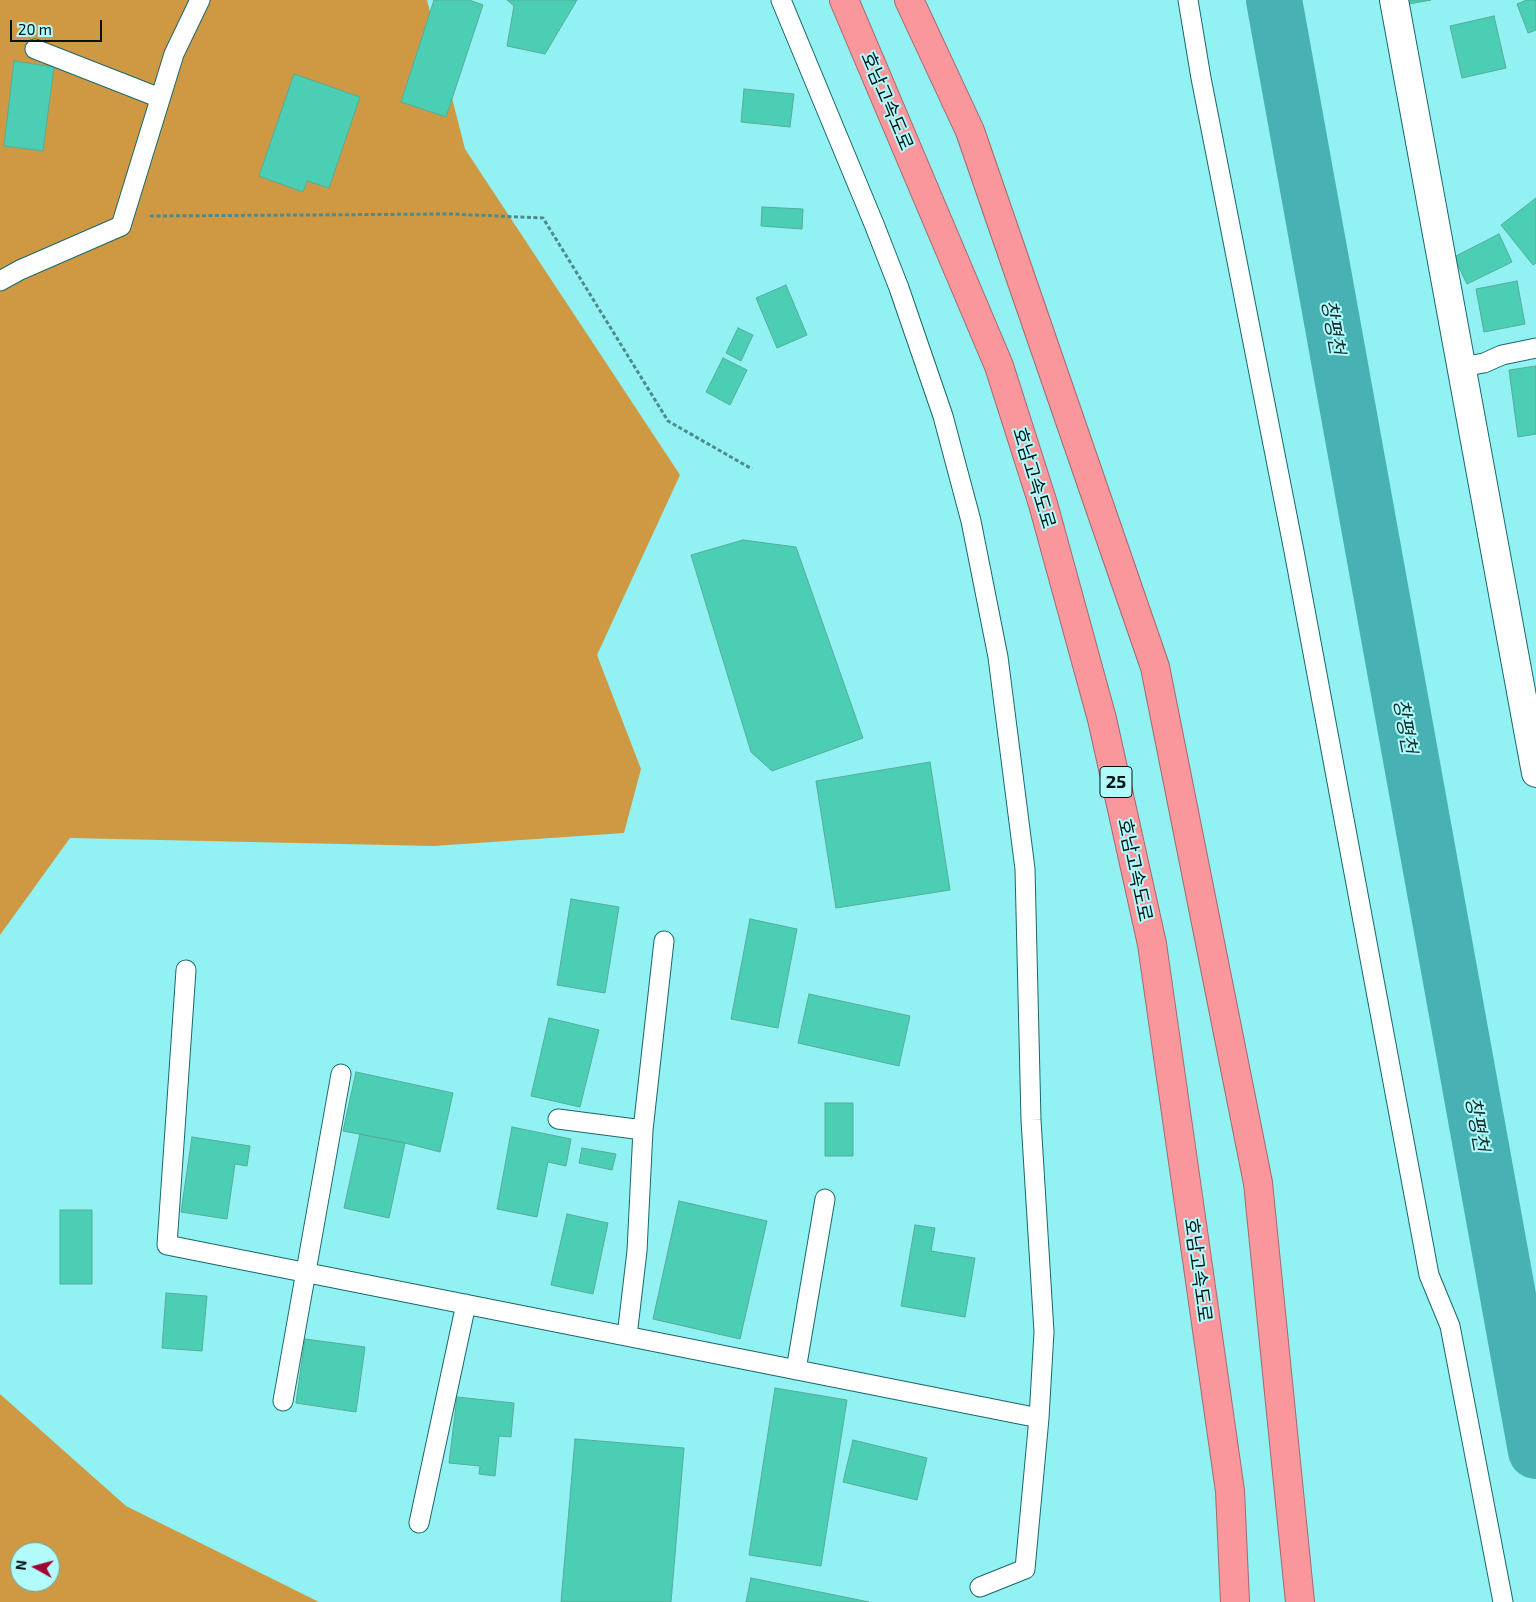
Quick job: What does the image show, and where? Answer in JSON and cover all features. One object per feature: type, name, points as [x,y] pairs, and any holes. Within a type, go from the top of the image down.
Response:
[{"type":"highway","name":"호남고속도로","points":[[844,0],[999,366],[1043,504],[1102,719],[1152,944],[1230,1491],[1235,1602]]},
{"type":"highway","points":[[908,0],[970,131],[1154,667],[1258,1183],[1300,1602]]},
{"type":"street","points":[[1394,0],[1536,773]]},
{"type":"lane","points":[[0,281],[20,270],[121,226],[174,54],[200,0]]},
{"type":"lane","points":[[781,0],[878,233],[944,416],[971,521],[998,657],[1025,869],[1031,1120],[1044,1332],[1039,1418],[1025,1569],[980,1587]]},
{"type":"lane","points":[[1188,0],[1203,88],[1294,551],[1429,1275],[1450,1326],[1503,1602]]},
{"type":"lane","points":[[35,49],[160,98]]},
{"type":"lane","points":[[1461,367],[1484,363],[1502,355],[1536,348]]},
{"type":"lane","points":[[627,1336],[637,1251],[643,1130],[664,941]]},
{"type":"lane","points":[[186,970],[167,1245],[1039,1418]]},
{"type":"lane","points":[[283,1400],[341,1074]]},
{"type":"lane","points":[[558,1119],[643,1130]]},
{"type":"lane","points":[[796,1370],[824,1199]]},
{"type":"lane","points":[[419,1522],[466,1304]]},
{"type":"path","points":[[124,216],[451,214],[543,218],[668,421],[752,469]]},
{"type":"shaded area","points":[[0,0],[427,0],[465,149],[680,475],[597,655],[641,769],[624,833],[433,846],[70,838],[0,935]]},
{"type":"shaded area","points":[[0,1394],[126,1506],[319,1602],[0,1602]]},
{"type":"building","points":[[434,0],[469,0],[483,5],[446,117],[401,102]]},
{"type":"building","points":[[507,0],[577,0],[545,54],[507,46],[514,6]]},
{"type":"building","points":[[1408,0],[1431,0],[1409,4]]},
{"type":"building","points":[[1527,0],[1536,0],[1536,30],[1528,33],[1517,4]]},
{"type":"building","points":[[1494,16],[1506,68],[1462,78],[1450,26]]},
{"type":"building","points":[[14,61],[54,67],[43,151],[4,146]]},
{"type":"building","points":[[294,74],[360,97],[329,188],[307,181],[303,192],[259,176]]},
{"type":"building","points":[[744,89],[794,94],[790,127],[741,122]]},
{"type":"building","points":[[1536,198],[1536,263],[1533,265],[1501,225]]},
{"type":"building","points":[[762,207],[803,209],[802,229],[761,226]]},
{"type":"building","points":[[1499,234],[1512,262],[1467,284],[1454,257]]},
{"type":"building","points":[[1517,281],[1525,324],[1484,332],[1476,289]]},
{"type":"building","points":[[786,285],[807,335],[777,348],[756,298]]},
{"type":"building","points":[[738,328],[753,335],[741,361],[726,353]]},
{"type":"building","points":[[723,358],[747,370],[730,405],[706,392]]},
{"type":"building","points":[[1536,366],[1536,434],[1518,437],[1509,370]]},
{"type":"building","points":[[743,540],[796,547],[863,738],[772,771],[751,752],[691,555]]},
{"type":"building","points":[[930,762],[950,890],[836,908],[816,781]]},
{"type":"building","points":[[571,899],[619,907],[605,993],[557,985]]},
{"type":"building","points":[[750,919],[797,929],[778,1028],[731,1019]]},
{"type":"building","points":[[809,994],[910,1016],[899,1066],[798,1043]]},
{"type":"building","points":[[549,1018],[599,1030],[580,1107],[531,1096]]},
{"type":"building","points":[[356,1072],[453,1093],[440,1152],[343,1131]]},
{"type":"building","points":[[825,1103],[853,1103],[853,1156],[825,1156]]},
{"type":"building","points":[[512,1127],[571,1139],[566,1166],[548,1162],[537,1217],[497,1209]]},
{"type":"building","points":[[360,1134],[405,1143],[389,1218],[344,1208]]},
{"type":"building","points":[[192,1137],[250,1146],[247,1166],[235,1164],[227,1219],[181,1212]]},
{"type":"building","points":[[582,1148],[616,1154],[612,1170],[579,1163]]},
{"type":"building","points":[[679,1201],[767,1221],[740,1339],[653,1319]]},
{"type":"building","points":[[60,1210],[92,1210],[92,1284],[60,1284]]},
{"type":"building","points":[[567,1214],[608,1223],[593,1294],[551,1285]]},
{"type":"building","points":[[915,1225],[935,1228],[931,1251],[975,1258],[965,1317],[901,1306]]},
{"type":"building","points":[[166,1293],[207,1296],[202,1351],[162,1348]]},
{"type":"building","points":[[305,1339],[365,1347],[356,1412],[296,1403]]},
{"type":"building","points":[[775,1388],[847,1400],[821,1566],[749,1555]]},
{"type":"building","points":[[457,1397],[514,1403],[511,1437],[499,1436],[495,1476],[479,1474],[480,1466],[449,1463]]},
{"type":"building","points":[[575,1439],[684,1448],[671,1602],[561,1602]]},
{"type":"building","points":[[853,1440],[927,1458],[917,1500],[843,1482]]},
{"type":"building","points":[[751,1578],[869,1602],[746,1602]]},
{"type":"waterway","name":"창평천","points":[[1274,0],[1536,1451]]}]
